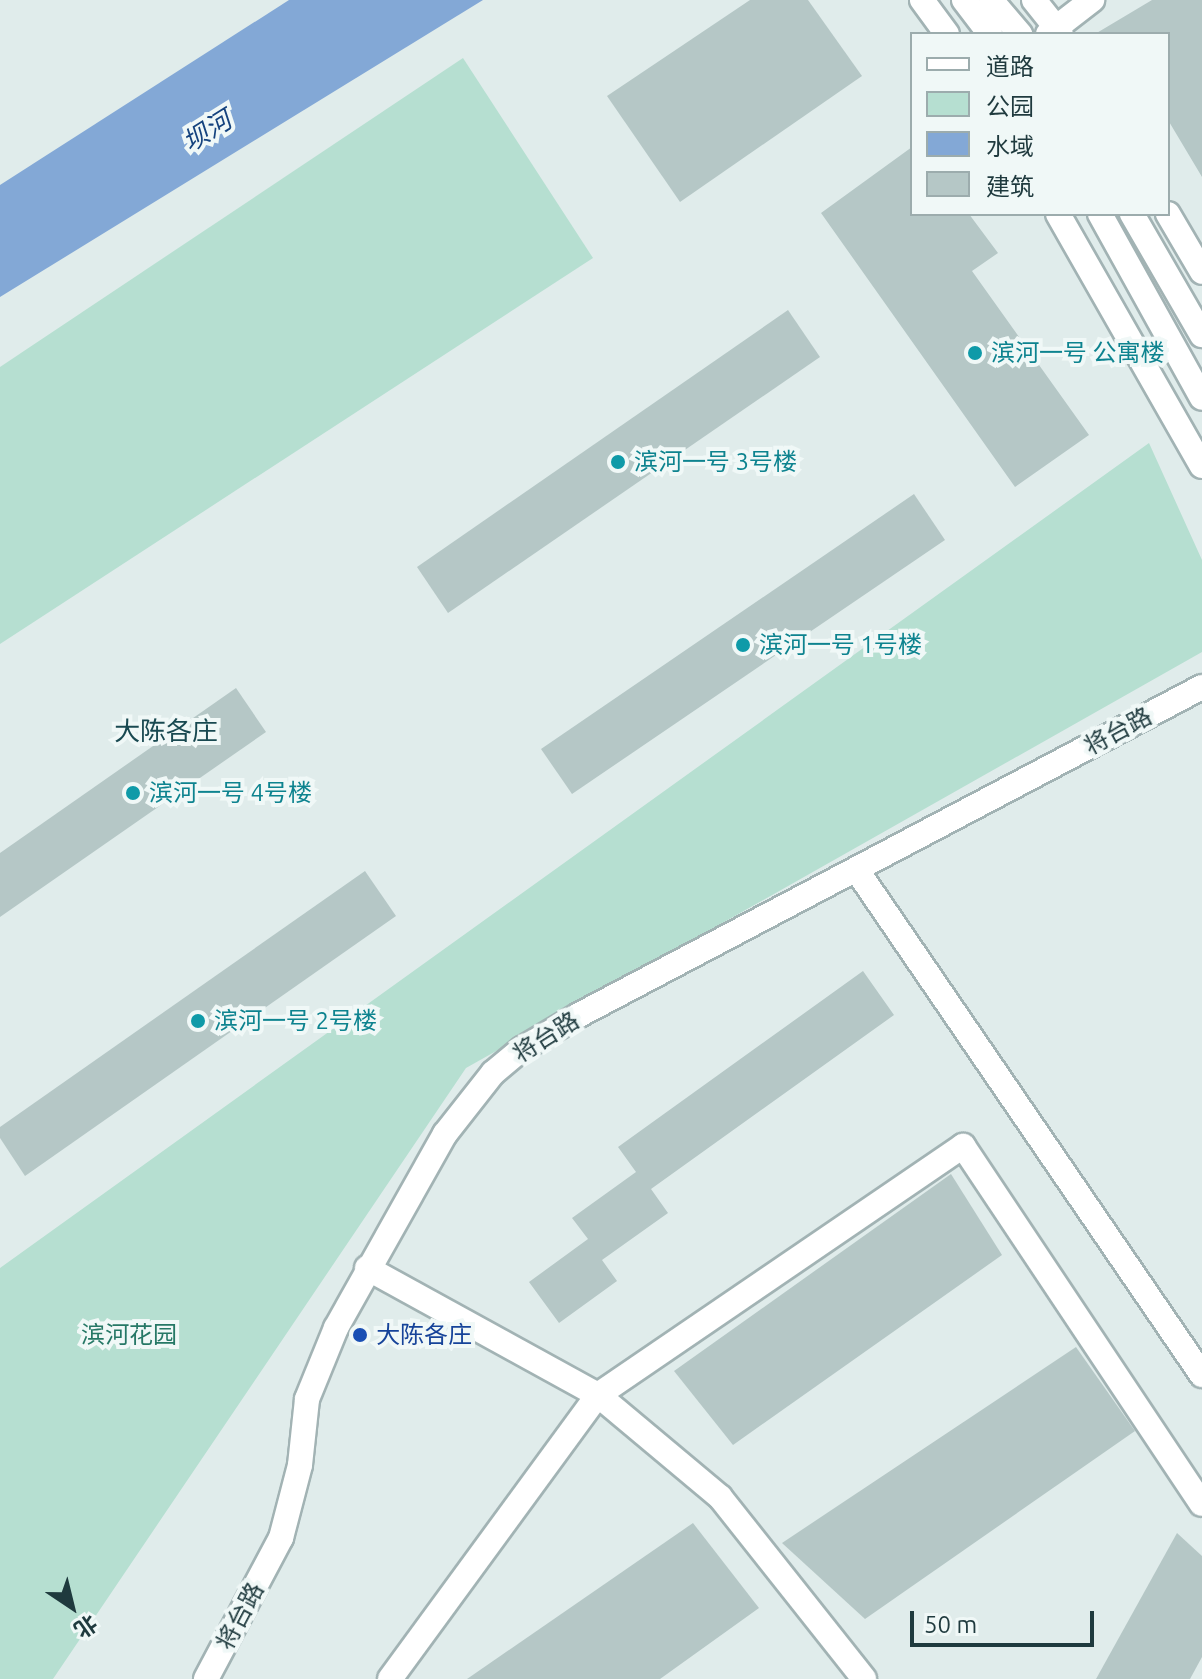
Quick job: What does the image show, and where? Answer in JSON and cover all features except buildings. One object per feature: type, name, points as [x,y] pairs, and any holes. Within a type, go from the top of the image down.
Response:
[{"type":"street","points":[[922,0],[946,32]]},
{"type":"street","points":[[964,0],[988,32]]},
{"type":"street","points":[[991,0],[1018,32]]},
{"type":"street","points":[[1034,0],[1056,32],[1092,0]]},
{"type":"street","points":[[1059,216],[1202,466]]},
{"type":"street","points":[[1101,216],[1202,398]]},
{"type":"street","points":[[1133,216],[1202,335]]},
{"type":"street","points":[[1169,216],[1202,272]]},
{"type":"street","name":"将台路","points":[[206,1679],[281,1538],[300,1465],[307,1399],[336,1328],[445,1134],[493,1073],[522,1049],[1202,687]]},
{"type":"street","points":[[856,869],[1202,1375]]},
{"type":"street","points":[[390,1679],[598,1395],[963,1146],[1202,1504]]},
{"type":"street","points":[[367,1268],[598,1395],[720,1497],[864,1679]]},
{"type":"green space","points":[[463,58],[593,258],[0,644],[0,367]]},
{"type":"green space","name":"滨河花园","points":[[1149,443],[1202,560],[1202,652],[466,1068],[53,1679],[0,1679],[0,1268]]},
{"type":"water","name":"坝河","points":[[289,0],[483,0],[0,297],[0,185]]},
{"type":"place","name":"滨河一号 公寓楼","points":[[975,353]]},
{"type":"place","name":"滨河一号 3号楼","points":[[618,462]]},
{"type":"place","name":"滨河一号 1号楼","points":[[743,645]]},
{"type":"place","name":"滨河一号 4号楼","points":[[133,793]]},
{"type":"place","name":"滨河一号 2号楼","points":[[198,1021]]},
{"type":"place","name":"大陈各庄","points":[[360,1335]]},
{"type":"district","name":"大陈各庄","points":[[166,731]]}]
